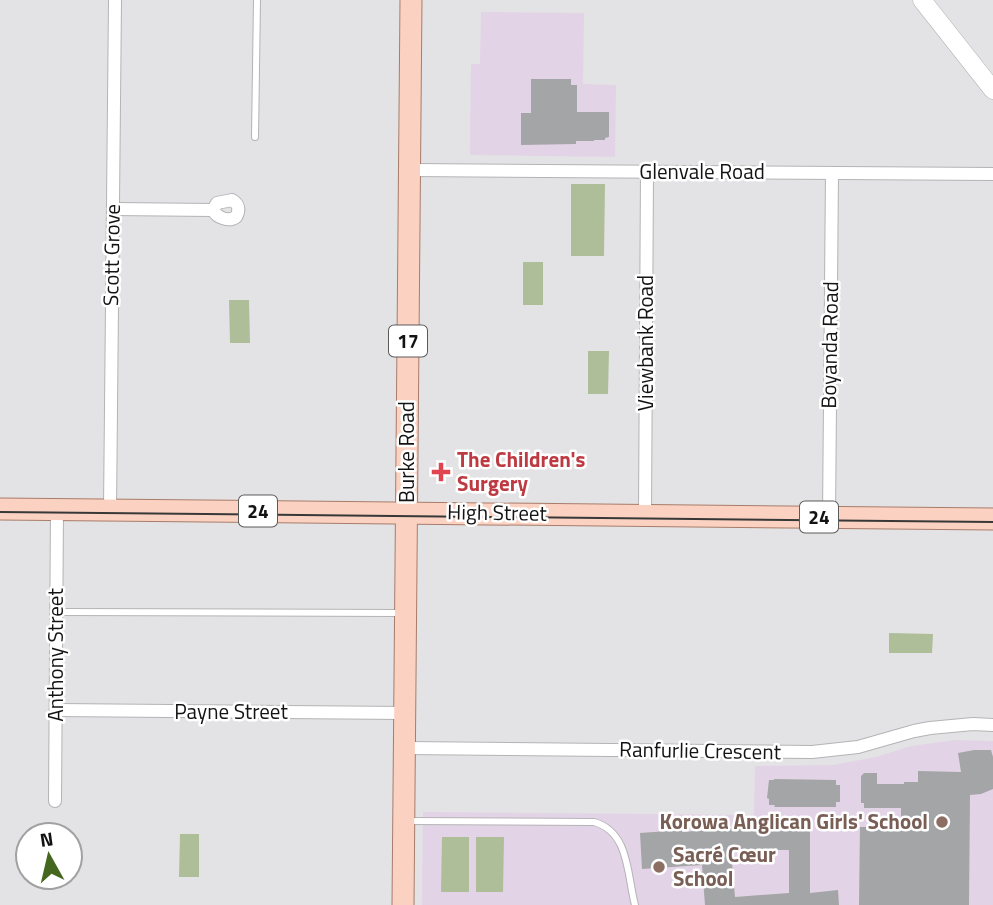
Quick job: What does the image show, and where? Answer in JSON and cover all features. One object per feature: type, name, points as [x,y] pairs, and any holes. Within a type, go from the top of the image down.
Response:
[{"type":"main road","name":"Burke Road","points":[[403,905],[411,0]]},
{"type":"main road","points":[[924,1],[993,90]]},
{"type":"main road","name":"High Street","points":[[0,509],[993,519]]},
{"type":"street","name":"Scott Grove","points":[[110,510],[115,0]]},
{"type":"street","name":"Glenvale Road","points":[[410,170],[993,174]]},
{"type":"street","name":"Viewbank Road","points":[[645,515],[648,171]]},
{"type":"street","name":"Boyanda Road","points":[[829,517],[832,173]]},
{"type":"street","points":[[113,209],[213,210]]},
{"type":"street","name":"Anthony Street","points":[[55,801],[57,509]]},
{"type":"street","name":"Payne Street","points":[[56,710],[405,713]]},
{"type":"street","name":"Ranfurlie Crescent","points":[[405,748],[812,752],[858,747],[930,728],[993,725]]},
{"type":"lane","points":[[255,137],[257,0]]},
{"type":"lane","points":[[56,612],[406,613]]},
{"type":"lane","points":[[404,821],[600,824],[616,835],[623,849],[635,905]]},
{"type":"shaded area","points":[[481,12],[584,13],[583,84],[616,85],[615,157],[470,155],[471,64],[480,64]]},
{"type":"shaded area","name":"Sacré Cœur School","points":[[955,740],[993,741],[993,905],[422,905],[423,812],[754,815],[755,766],[833,765],[876,757],[911,746]]},
{"type":"green space","points":[[571,184],[605,184],[604,256],[571,256]]},
{"type":"green space","points":[[523,262],[543,262],[543,305],[523,305]]},
{"type":"green space","points":[[229,300],[249,300],[250,343],[230,343]]},
{"type":"green space","points":[[588,351],[609,351],[608,394],[588,394]]},
{"type":"green space","points":[[889,633],[933,634],[932,653],[889,653]]},
{"type":"green space","points":[[180,834],[199,834],[199,877],[179,877]]},
{"type":"green space","points":[[442,837],[469,837],[469,892],[441,892]]},
{"type":"green space","points":[[476,837],[504,837],[503,892],[476,892]]},
{"type":"building","points":[[531,79],[571,79],[571,85],[577,85],[577,112],[609,112],[609,137],[605,140],[576,141],[576,144],[521,145],[521,113],[531,113]]},
{"type":"building","points":[[991,750],[993,789],[970,795],[969,905],[859,905],[860,827],[901,827],[901,808],[864,808],[864,803],[861,803],[861,776],[864,773],[877,773],[877,784],[918,782],[918,771],[961,772],[958,753]]},
{"type":"building","points":[[769,780],[836,780],[836,785],[840,785],[840,802],[836,802],[836,807],[774,807],[775,805],[769,805],[767,798]]},
{"type":"building","points":[[736,828],[810,829],[810,893],[838,890],[839,905],[705,905],[702,865],[642,869],[640,833]],"holes":[[[731,850],[789,850],[789,893],[735,897]]]},
{"type":"tram line","points":[[0,512],[993,522]]},
{"type":"place","name":"The Children's Surgery","points":[[441,472]]},
{"type":"place","name":"Korowa Anglican Girls' School","points":[[942,822]]},
{"type":"place","name":"Sacré Cœur School","points":[[659,867]]}]
